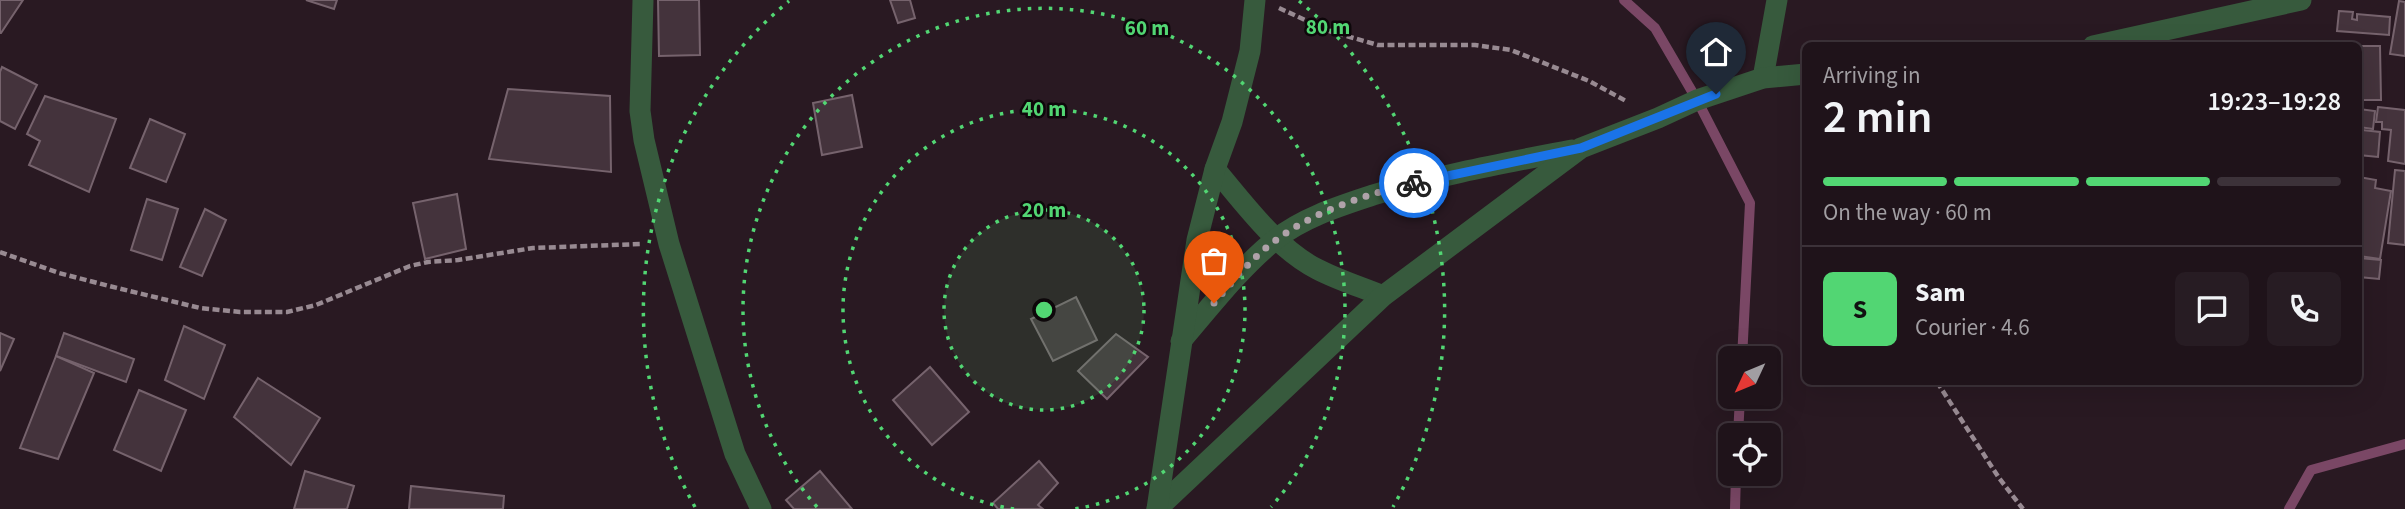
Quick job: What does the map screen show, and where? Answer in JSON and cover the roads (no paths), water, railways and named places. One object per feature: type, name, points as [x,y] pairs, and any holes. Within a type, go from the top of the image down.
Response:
[{"type":"street","points":[[643,0],[640,111],[644,140],[669,244],[735,454],[761,509]]},
{"type":"street","points":[[1763,78],[1777,0]]},
{"type":"street","points":[[2111,42],[2301,0]]},
{"type":"street","points":[[1157,509],[1197,240],[1215,169],[1233,122],[1264,2]]},
{"type":"street","points":[[1181,341],[1242,270],[1278,238],[1332,209],[1408,184],[1581,148],[1698,100],[1763,78],[1802,74]]},
{"type":"street","points":[[1157,509],[1383,296],[1581,148]]},
{"type":"street","points":[[1215,169],[1252,213],[1294,254],[1316,268],[1383,296]]},
{"type":"waterway","points":[[1624,0],[1655,28],[1697,100],[1750,203],[1743,346]]},
{"type":"waterway","points":[[1739,410],[1739,423]]},
{"type":"waterway","points":[[2289,509],[2311,470],[2405,444]]},
{"type":"waterway","points":[[1735,509],[1736,486]]}]
